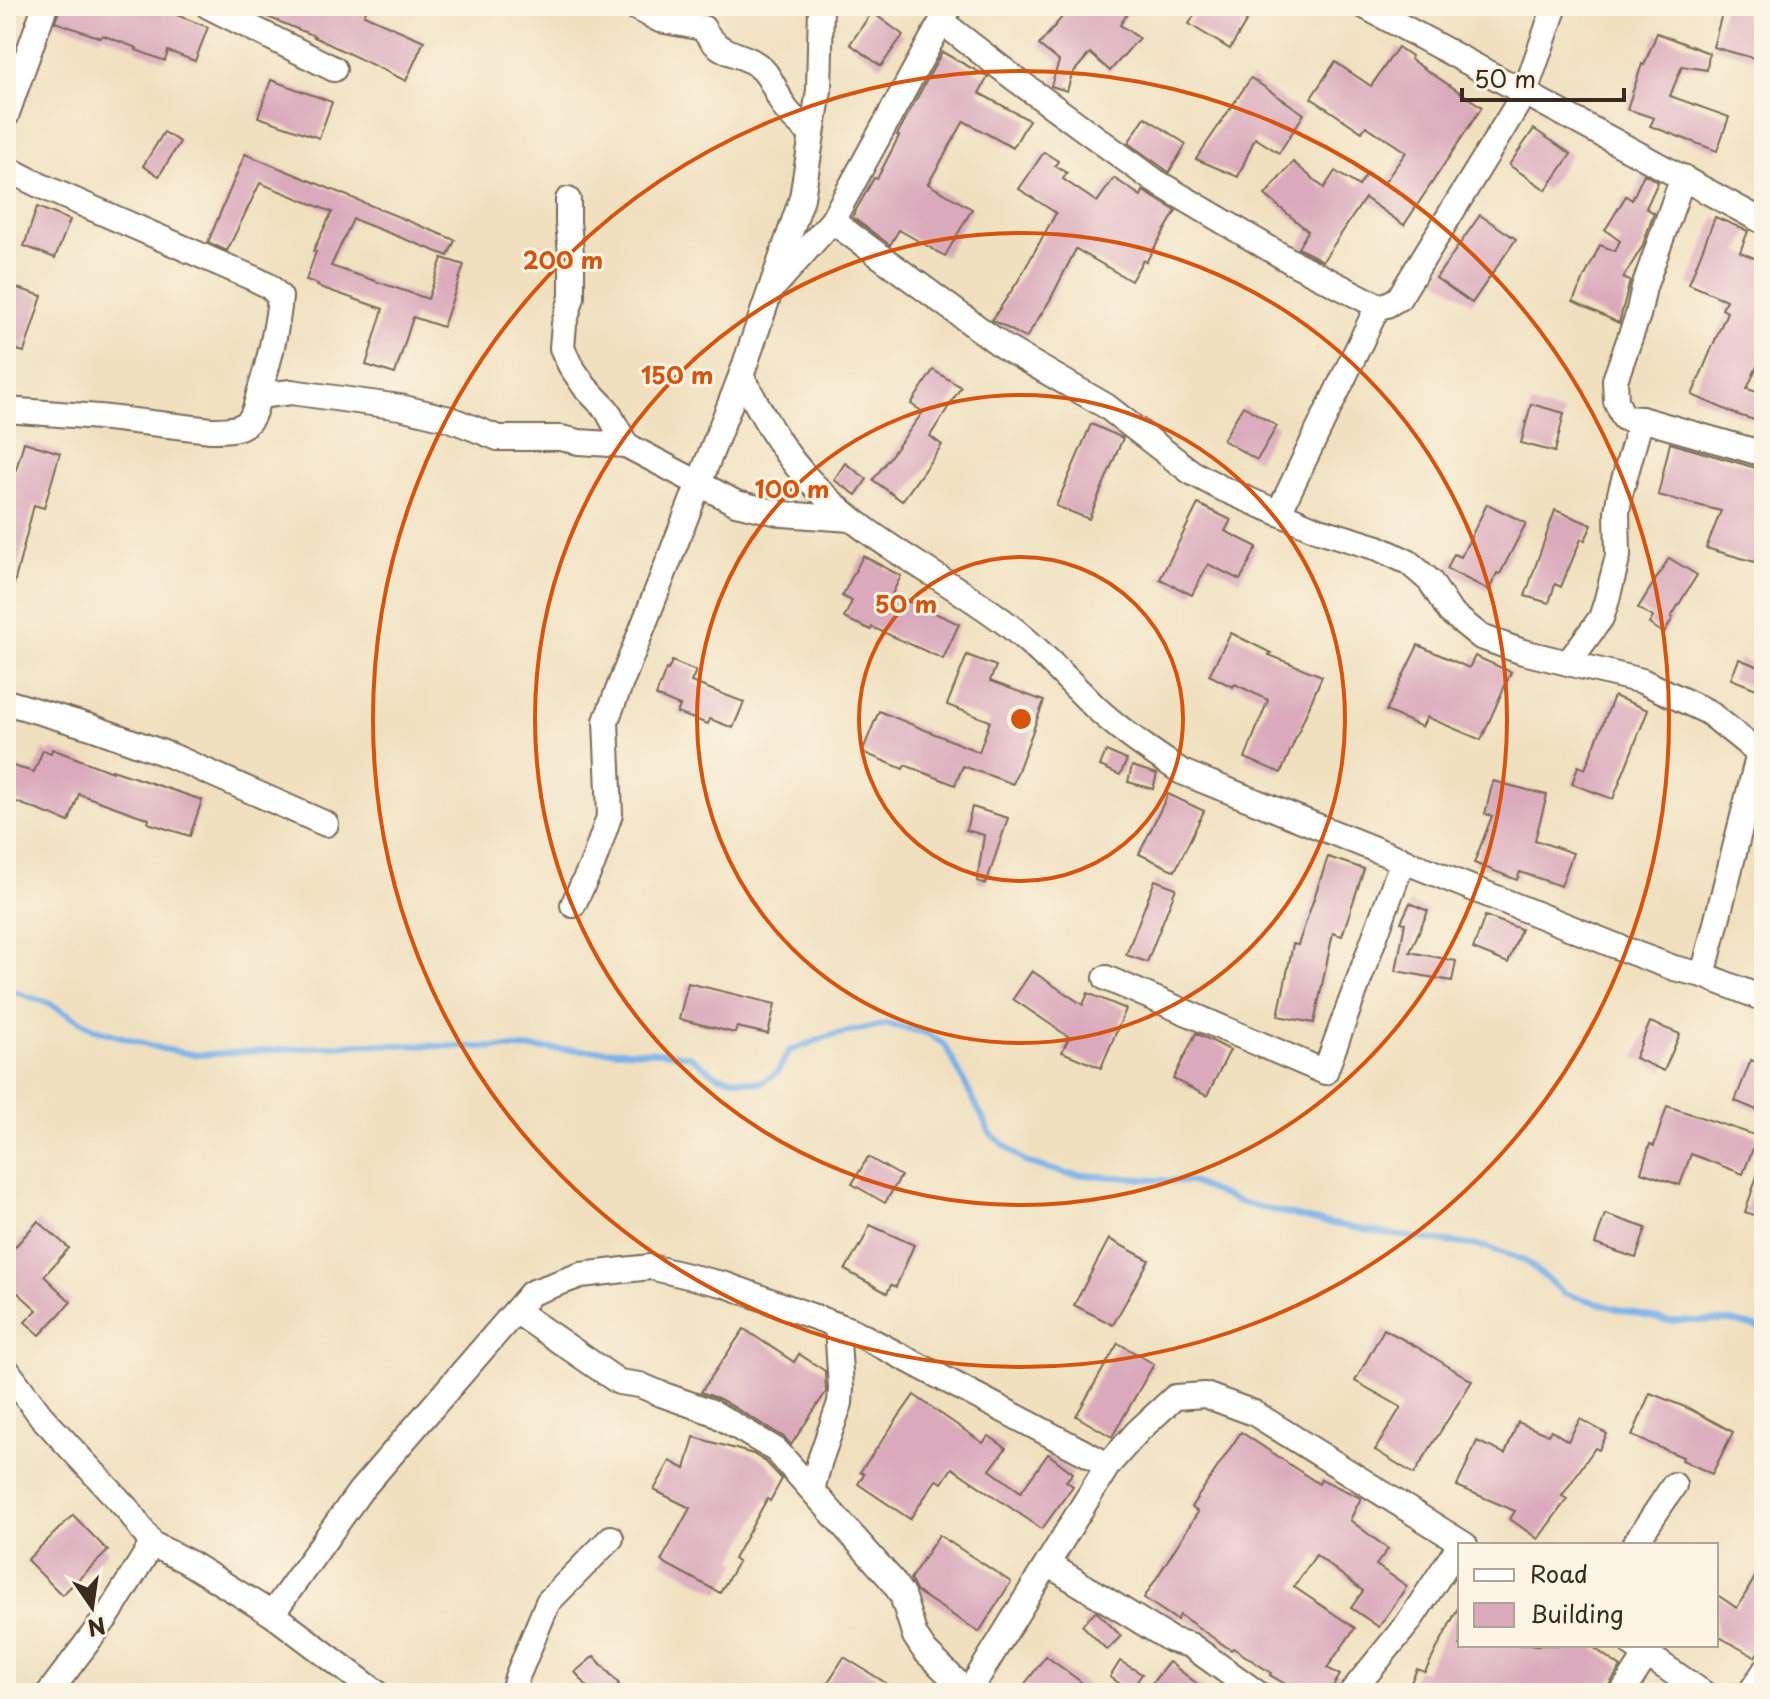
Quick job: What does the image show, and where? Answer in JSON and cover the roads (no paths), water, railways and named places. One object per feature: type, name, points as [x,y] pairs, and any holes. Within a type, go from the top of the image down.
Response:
[{"type":"street","points":[[6,116],[45,6]]},
{"type":"street","points":[[208,6],[334,69]]},
{"type":"street","points":[[633,6],[660,20],[703,28],[713,43],[730,54],[754,62],[765,71],[786,110],[812,134]]},
{"type":"street","points":[[573,905],[593,863],[610,814],[606,721],[741,376],[802,198],[819,90],[821,6]]},
{"type":"street","points":[[1364,6],[1764,222]]},
{"type":"street","points":[[768,294],[832,221],[946,14],[1014,78],[1155,181],[1292,262],[1378,306],[1387,305],[1399,298],[1525,92],[1555,6]]},
{"type":"street","points":[[6,168],[269,286],[280,297],[273,348],[259,396],[251,419],[242,426],[211,430],[6,410]]},
{"type":"street","points":[[1683,177],[1615,380],[1616,401],[1624,418],[1641,419],[1764,454]]},
{"type":"street","points":[[568,200],[572,297],[564,324],[562,348],[585,387],[607,410],[626,445]]},
{"type":"street","points":[[832,221],[1004,347],[1106,406],[1191,472],[1316,529],[1378,548],[1408,562],[1430,581],[1450,612],[1481,637],[1523,652],[1642,681],[1708,712],[1762,748],[1703,975]]},
{"type":"street","points":[[1279,512],[1378,306]]},
{"type":"street","points":[[741,376],[788,455],[850,519],[1006,623],[1097,708],[1141,745],[1182,772],[1631,952],[1764,999]]},
{"type":"street","points":[[259,396],[291,392],[400,407],[450,419],[498,438],[561,438],[626,445],[736,503],[783,514],[850,519]]},
{"type":"street","points":[[1568,663],[1601,618],[1606,603],[1618,556],[1617,512],[1620,494],[1641,419]]},
{"type":"street","points":[[6,702],[91,727],[172,756],[326,824]]},
{"type":"street","points":[[1106,978],[1325,1072],[1403,860]]},
{"type":"street","points":[[272,1614],[360,1491],[531,1293],[581,1275],[650,1267],[726,1285],[837,1325],[1108,1465]]},
{"type":"street","points":[[516,1311],[619,1382],[640,1385],[712,1412],[776,1450],[892,1580],[902,1595],[915,1636],[925,1651],[968,1693],[1108,1465],[1138,1431],[1175,1397],[1205,1395],[1254,1413],[1461,1543]]},
{"type":"street","points":[[812,1490],[840,1403],[837,1325]]},
{"type":"street","points":[[6,1369],[41,1416],[129,1511],[152,1544],[186,1561],[272,1614],[377,1693]]},
{"type":"street","points":[[1635,1543],[1674,1485]]},
{"type":"street","points":[[513,1693],[548,1602],[611,1538]]},
{"type":"street","points":[[49,1693],[108,1615],[152,1544]]},
{"type":"street","points":[[1351,1693],[1408,1623],[1458,1551]]},
{"type":"street","points":[[1048,1564],[1171,1640],[1190,1645],[1257,1693]]},
{"type":"street","points":[[1622,1693],[1640,1649],[1703,1693]]},
{"type":"street","points":[[1750,1693],[1764,1672]]},
{"type":"waterway","points":[[6,989],[48,1003],[95,1029],[163,1049],[199,1055],[363,1044],[659,1052],[689,1056],[718,1076],[760,1083],[777,1073],[789,1051],[829,1036],[887,1024],[926,1033],[945,1045],[991,1134],[1025,1162],[1067,1174],[1191,1182],[1239,1202],[1317,1221],[1486,1247],[1524,1260],[1564,1293],[1614,1308],[1666,1321],[1731,1321],[1764,1329]]}]
